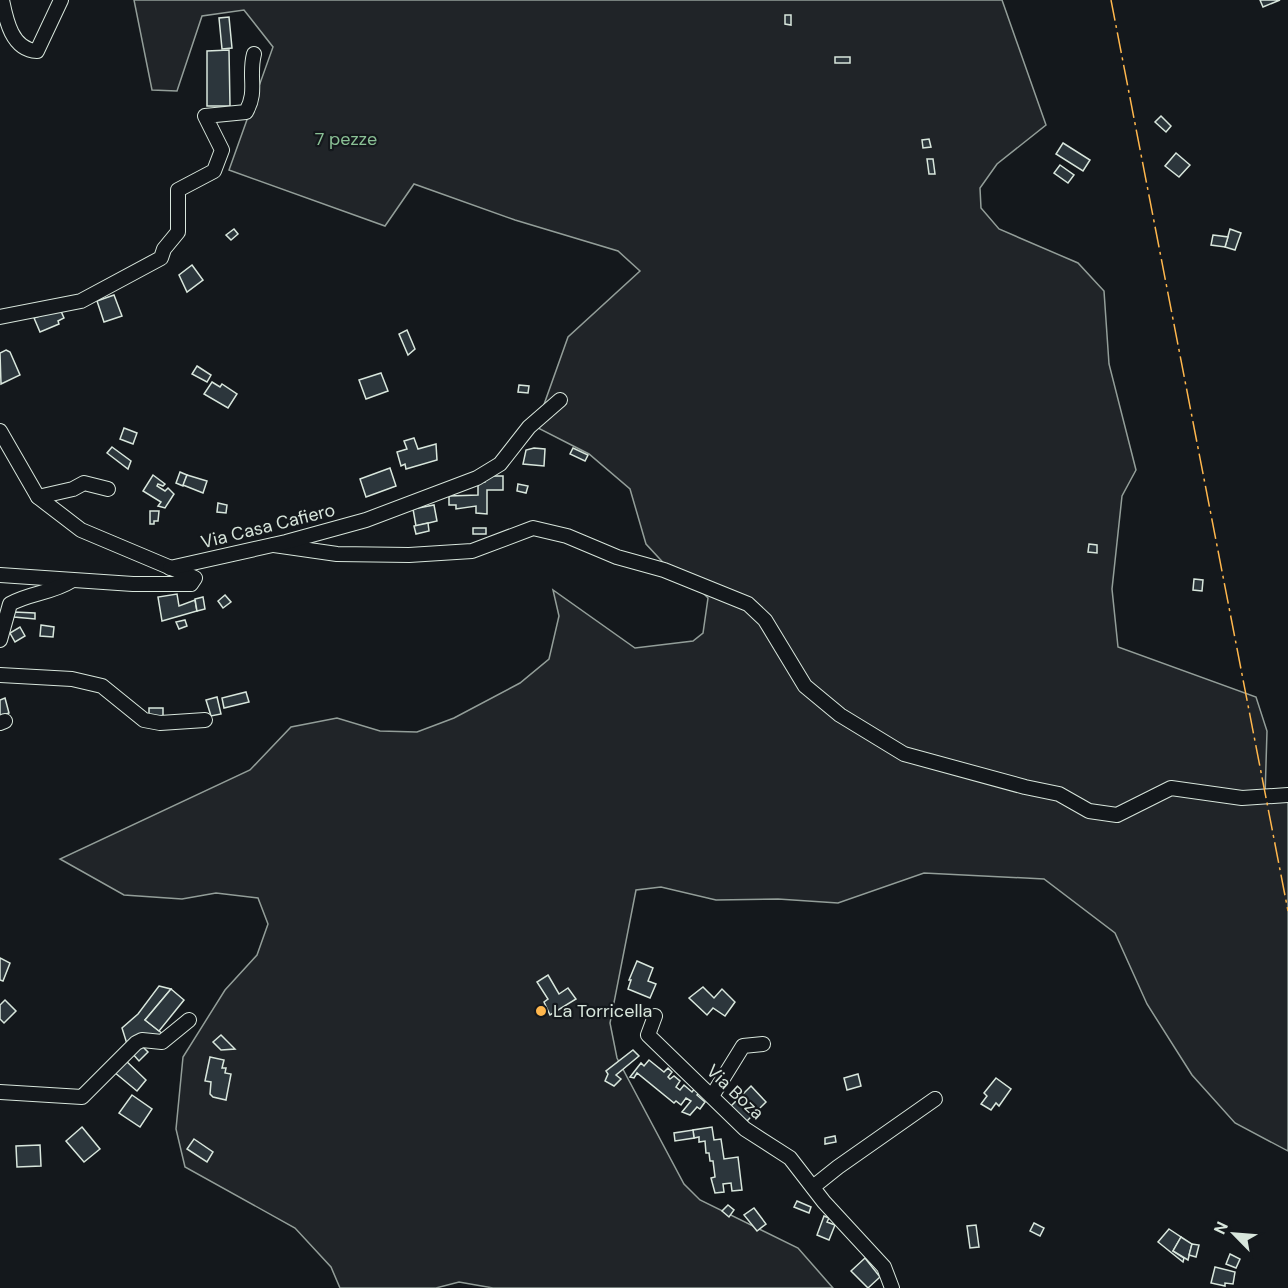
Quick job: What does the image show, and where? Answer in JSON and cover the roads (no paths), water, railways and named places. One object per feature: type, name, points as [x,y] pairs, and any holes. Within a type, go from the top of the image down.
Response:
[{"type":"street","points":[[2,0],[15,40],[28,51],[37,51],[61,0]]},
{"type":"street","points":[[0,317],[81,301],[161,258],[164,249],[178,232],[178,190],[214,171],[222,150],[205,116],[246,112],[255,91],[250,72],[254,54]]},
{"type":"street","name":"Via Casa Cafiero","points":[[170,568],[274,545],[366,520],[477,478],[501,464],[529,427],[560,400]]},
{"type":"street","points":[[0,430],[38,497],[81,530],[170,568]]},
{"type":"street","points":[[38,497],[73,489],[84,483],[108,489]]},
{"type":"street","points":[[274,545],[337,554],[410,555],[472,551],[533,528],[567,536],[617,557],[664,570],[748,604],[765,620],[805,686],[840,715],[904,754],[1059,794],[1089,811],[1117,815],[1171,788],[1242,798],[1288,795]]},
{"type":"street","name":"Via Casa Cafiero","points":[[0,575],[191,584],[195,578],[170,568]]},
{"type":"street","points":[[0,640],[10,604],[21,598],[54,590],[73,580]]},
{"type":"street","points":[[0,675],[72,679],[102,686],[144,720],[160,723],[205,720]]},
{"type":"street","name":"Via Boza","points":[[655,1016],[648,1035],[745,1129],[790,1158],[884,1267],[892,1288]]},
{"type":"street","points":[[0,1092],[82,1097],[136,1042],[162,1041],[189,1020]]},
{"type":"street","points":[[711,1096],[743,1046],[763,1044]]},
{"type":"street","points":[[813,1187],[935,1099]]},
{"type":"place","name":"La Torricella","points":[[541,1011]]},
{"type":"park label","name":"7 pezze","points":[[346,139]]}]
